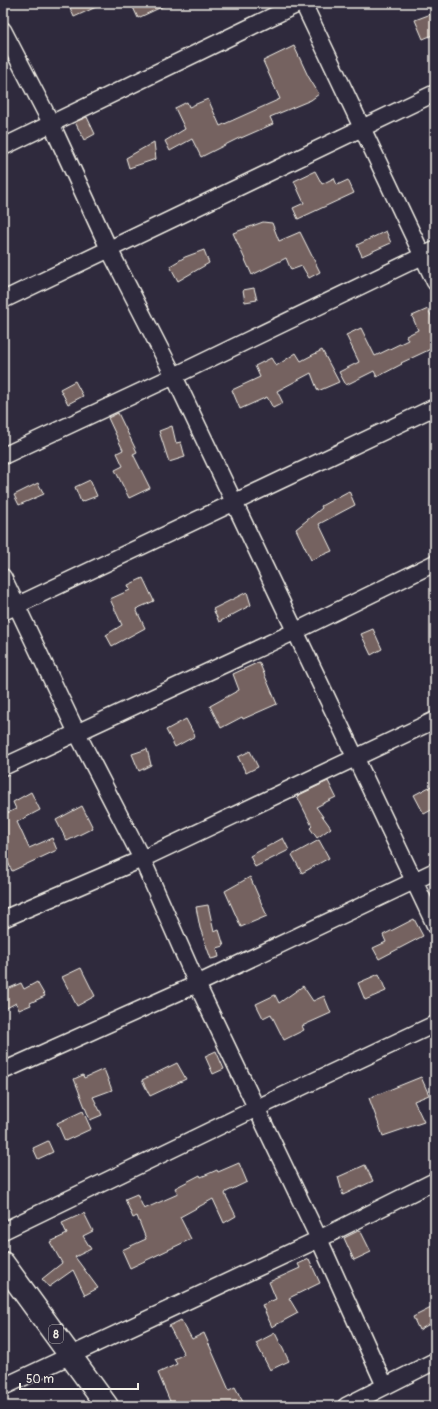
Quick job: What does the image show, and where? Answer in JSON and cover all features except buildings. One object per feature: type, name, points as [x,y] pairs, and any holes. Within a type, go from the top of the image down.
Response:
[{"type":"main road","name":"8","points":[[3,1263],[107,1406]]},
{"type":"street","points":[[3,147],[300,3]]},
{"type":"street","points":[[303,3],[363,128],[429,253],[435,282]]},
{"type":"street","points":[[3,30],[174,376],[357,758],[435,925]]},
{"type":"street","points":[[3,300],[435,94]]},
{"type":"street","points":[[3,456],[174,376],[429,253]]},
{"type":"street","points":[[10,609],[435,407]]},
{"type":"street","points":[[3,767],[296,631],[435,563]]},
{"type":"street","points":[[3,577],[10,609],[77,733],[142,859],[197,984],[319,1239],[385,1386]]},
{"type":"street","points":[[3,918],[142,859],[435,720]]},
{"type":"street","points":[[3,1071],[197,984],[435,871]]},
{"type":"street","points":[[3,1231],[435,1024]]},
{"type":"street","points":[[3,1387],[319,1239],[435,1181]]},
{"type":"street","points":[[346,1406],[435,1361]]}]
